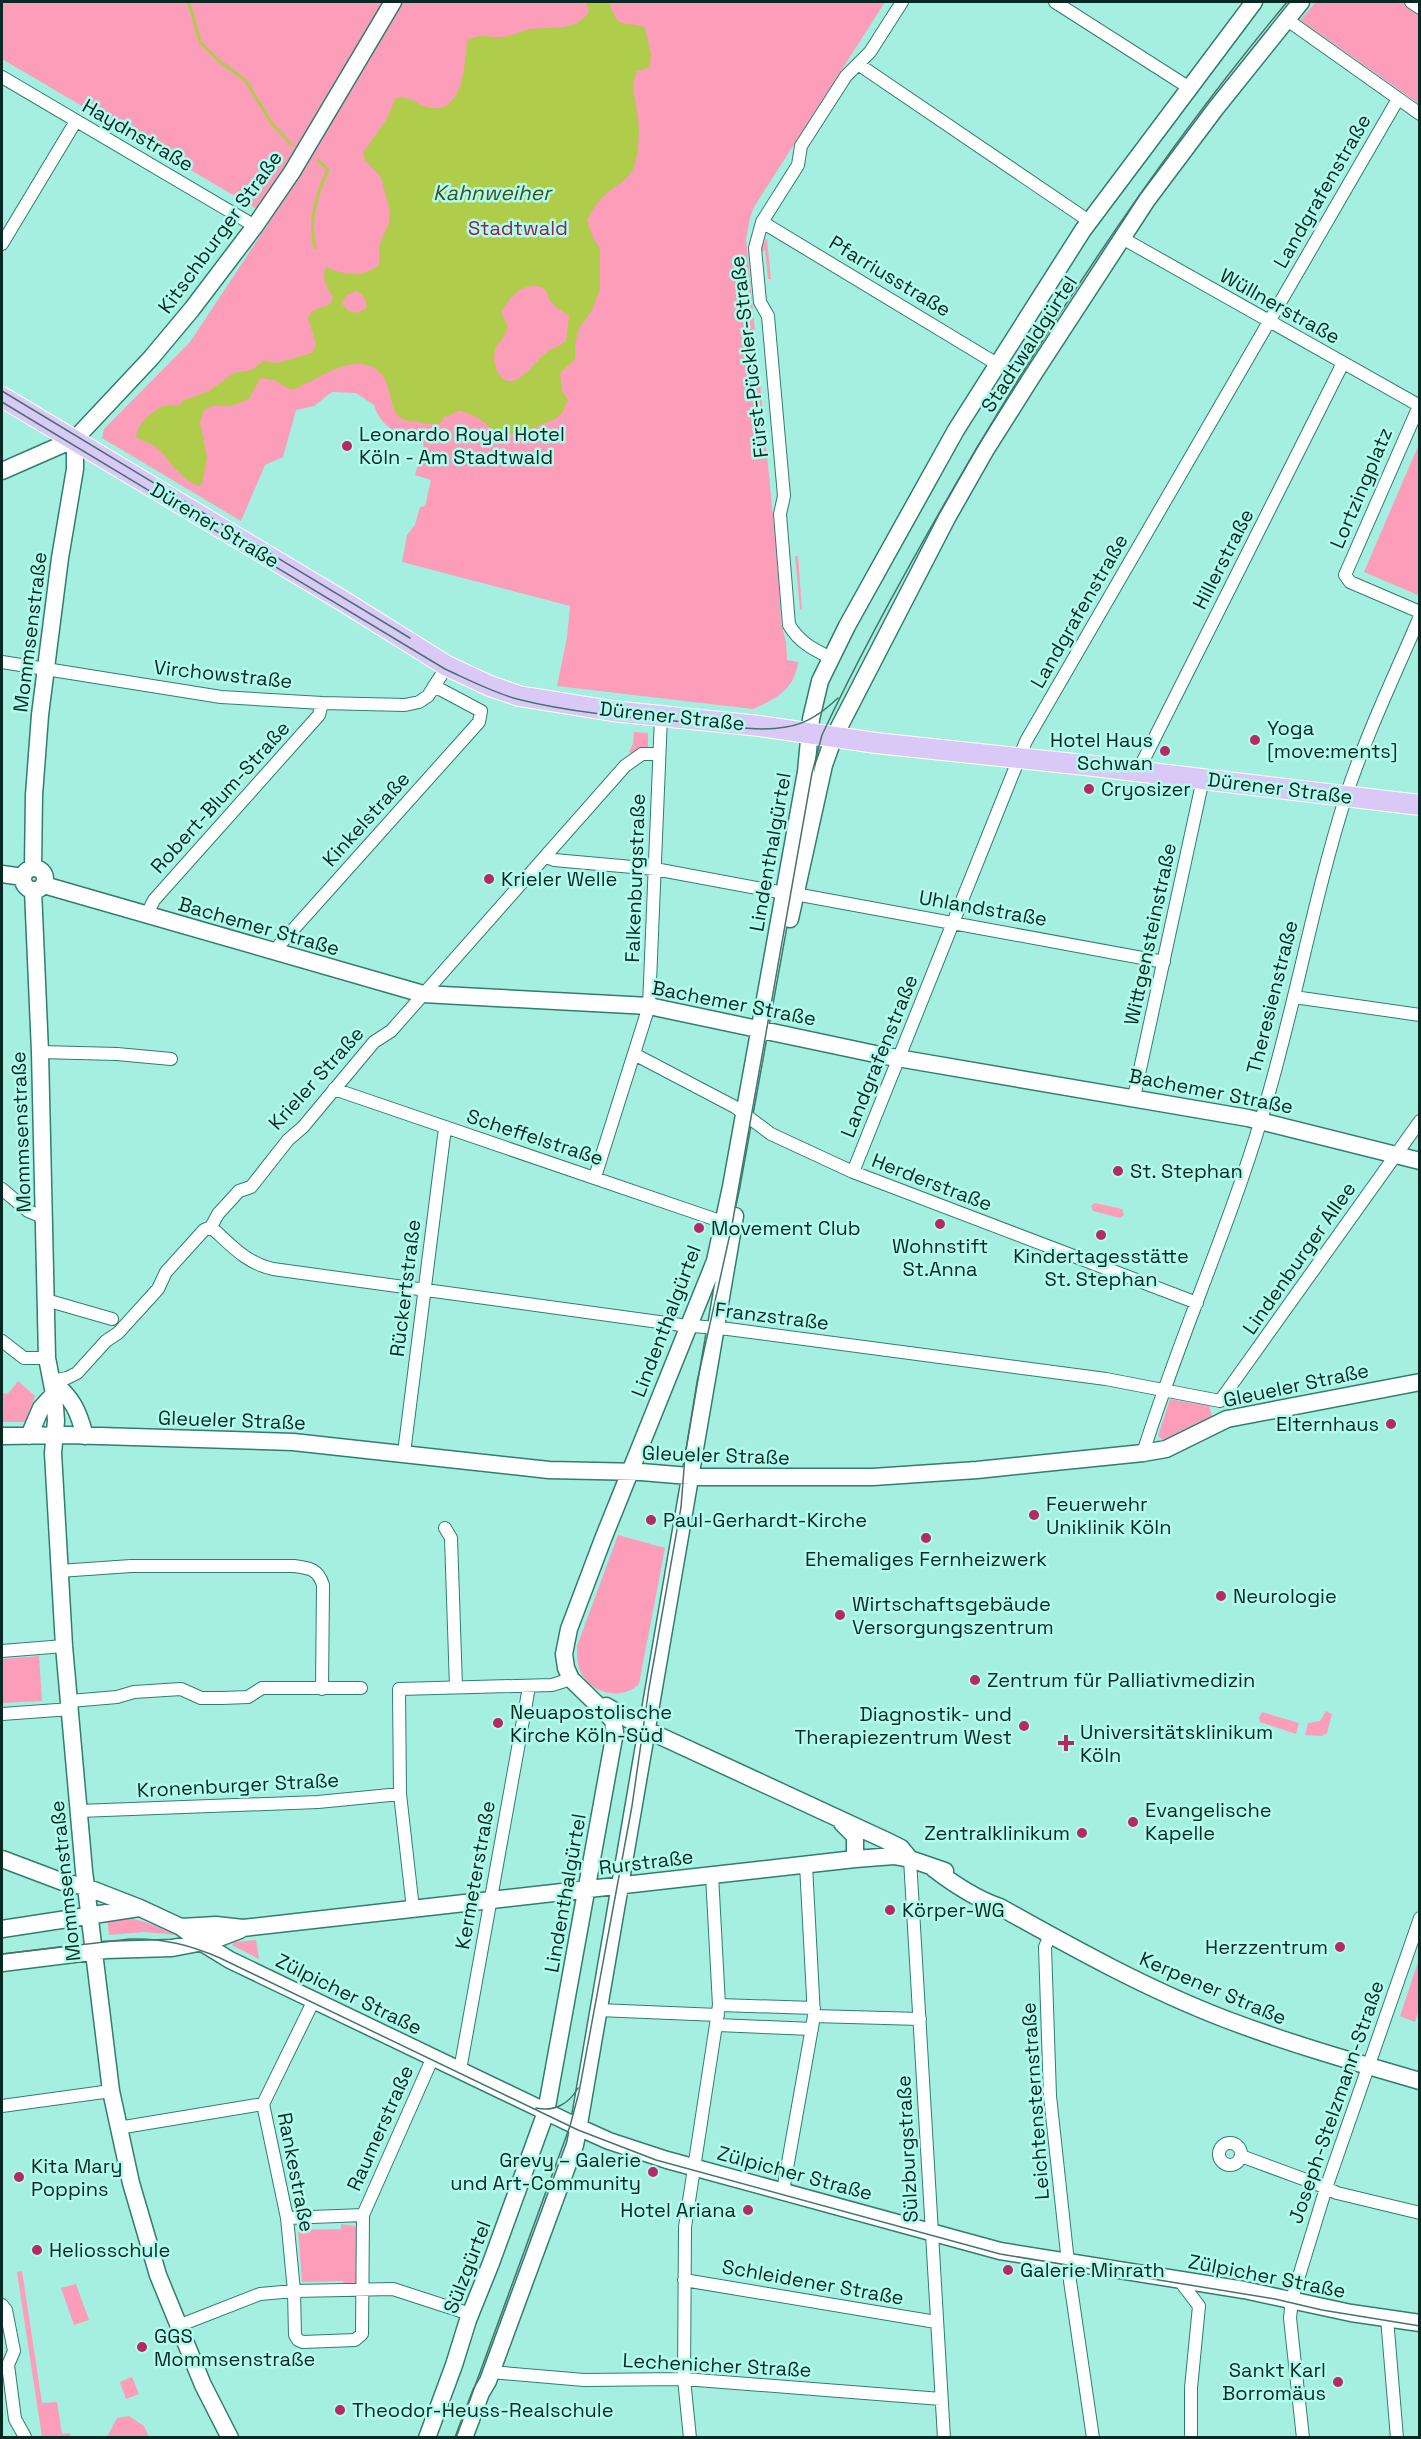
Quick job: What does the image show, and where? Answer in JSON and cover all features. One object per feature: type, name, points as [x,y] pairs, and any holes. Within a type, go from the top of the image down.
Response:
[{"type":"main road","name":"Dürener Straße","points":[[2,397],[75,439],[447,666],[490,686],[519,696],[662,717],[760,726],[810,734],[1419,805]]},
{"type":"street","name":"Kitschburger Straße","points":[[75,439],[151,358],[192,309],[255,226],[292,172],[393,2]]},
{"type":"street","name":"Fürst-Pückler-Straße","points":[[831,658],[807,647],[789,625],[780,514],[784,496],[768,316],[760,302],[755,248],[762,222],[798,165],[801,146],[846,76],[870,52],[902,2]]},
{"type":"street","points":[[1055,2],[1188,87]]},
{"type":"street","name":"Stadtwaldgürtel","points":[[810,734],[818,687],[831,658],[945,449],[1089,221],[1254,2]]},
{"type":"street","name":"Stadtwaldgürtel","points":[[834,736],[947,518],[985,451],[1147,201],[1215,108],[1301,2]]},
{"type":"street","points":[[1411,2],[1419,8]]},
{"type":"street","points":[[1286,20],[1419,114]]},
{"type":"street","points":[[858,64],[1089,221]]},
{"type":"street","name":"Haydnstraße","points":[[2,78],[255,226]]},
{"type":"street","name":"Landgrafenstraße","points":[[853,1172],[1019,758],[1032,731],[1398,99]]},
{"type":"street","points":[[2,244],[76,121]]},
{"type":"street","name":"Pfarriusstraße","points":[[762,222],[997,364]]},
{"type":"street","name":"Wüllnerstraße","points":[[1122,238],[1419,406]]},
{"type":"street","name":"Hillerstraße","points":[[1138,771],[1342,363]]},
{"type":"street","name":"Lortzingplatz","points":[[1419,406],[1345,574],[1350,582],[1419,614]]},
{"type":"street","points":[[2,471],[75,439]]},
{"type":"street","name":"Mommsenstraße","points":[[75,439],[75,470],[60,558],[46,667],[34,795],[33,880],[45,1218],[47,1358],[56,1421],[53,1453],[64,1646],[93,1952],[118,2128],[150,2249],[178,2326],[203,2385],[230,2438]]},
{"type":"street","name":"Theresienstraße","points":[[1143,1453],[1261,1121],[1294,997],[1314,904],[1346,796],[1419,614]]},
{"type":"street","name":"Virchowstraße","points":[[2,662],[46,667],[132,684],[221,697],[405,705],[419,702],[428,696],[447,666]]},
{"type":"street","name":"Kinkelstraße","points":[[274,951],[479,722],[481,711],[435,686]]},
{"type":"street","name":"Robert-Blum-Straße","points":[[146,916],[154,900],[319,715],[322,703]]},
{"type":"street","name":"Falkenburgstraße","points":[[595,1177],[649,1006],[662,717]]},
{"type":"street","name":"Lindenthalgürtel","points":[[578,2127],[717,1329],[763,1029],[784,941],[810,734]]},
{"type":"street","name":"Lindenthalgürtel","points":[[790,893],[824,765],[834,736]]},
{"type":"street","name":"Krieler Straße","points":[[53,1388],[77,1373],[106,1341],[118,1333],[158,1289],[166,1272],[204,1230],[212,1227],[218,1214],[239,1191],[251,1187],[288,1140],[303,1127],[374,1042],[391,1031],[625,766],[642,754],[659,754]]},
{"type":"street","name":"Wittgensteinstraße","points":[[1134,1097],[1203,779]]},
{"type":"street","name":"Uhlandstraße","points":[[546,856],[554,860],[655,868],[1164,962]]},
{"type":"street","name":"Bachemer Straße","points":[[2,874],[33,880],[146,916],[423,994],[649,1006],[899,1057],[1261,1121],[1419,1161]]},
{"type":"street","points":[[1294,997],[1419,1012]]},
{"type":"street","points":[[40,1052],[117,1054],[171,1059]]},
{"type":"street","name":"Herderstraße","points":[[634,1054],[748,1117],[771,1134],[853,1172],[1197,1303]]},
{"type":"street","name":"Scheffelstraße","points":[[334,1089],[723,1222]]},
{"type":"street","name":"Lindenthalgürtel","points":[[546,2112],[615,1732],[613,1721],[571,1679],[566,1668],[564,1654],[569,1629],[710,1278],[748,1117]]},
{"type":"street","name":"Lindenburger Allee","points":[[1220,1401],[1419,1120]]},
{"type":"street","name":"Rückertstraße","points":[[404,1453],[445,1128]]},
{"type":"street","points":[[2,1189],[28,1211],[45,1218]]},
{"type":"street","name":"Franzstraße","points":[[212,1227],[247,1260],[257,1265],[717,1329],[1106,1379],[1220,1401]]},
{"type":"street","points":[[46,1300],[112,1319]]},
{"type":"street","points":[[2,1341],[24,1358],[47,1358]]},
{"type":"street","name":"Gleueler Straße","points":[[2,1436],[293,1442],[549,1470],[780,1479],[873,1478],[977,1470],[1166,1449],[1227,1419],[1419,1382]]},
{"type":"street","points":[[29,1437],[41,1408],[53,1388],[68,1394],[79,1414],[85,1436]]},
{"type":"street","points":[[1220,1401],[1227,1419]]},
{"type":"street","points":[[445,1528],[451,1538],[456,1687]]},
{"type":"street","points":[[59,1571],[141,1566],[312,1568],[320,1575],[323,1585],[321,1689]]},
{"type":"street","points":[[2,1651],[64,1646]]},
{"type":"street","points":[[412,1909],[400,1794],[399,1689],[552,1686],[571,1679]]},
{"type":"street","name":"Kermeterstraße","points":[[460,2070],[529,1687]]},
{"type":"street","points":[[2,1714],[70,1705],[134,1692],[181,1689],[201,1698],[222,1698],[248,1697],[262,1688],[361,1688]]},
{"type":"street","name":"Lindenthalgürtel","points":[[585,1693],[627,1709],[644,1706],[653,1697]]},
{"type":"street","name":"Lindenthalgürtel","points":[[585,1693],[647,1730]]},
{"type":"street","name":"Kerpener Straße","points":[[647,1730],[901,1848],[910,1859],[934,1869],[943,1870],[1000,1907],[1113,1968],[1224,2018],[1302,2047],[1419,2081]]},
{"type":"street","name":"Kronenburger Straße","points":[[79,1811],[318,1802],[400,1794]]},
{"type":"street","name":"Kerpener Straße","points":[[837,1819],[855,1836],[855,1859]]},
{"type":"street","name":"Rurstraße","points":[[181,1927],[216,1925],[243,1928],[855,1859],[894,1856],[910,1859]]},
{"type":"street","name":"Zülpicher Straße","points":[[2,1859],[140,1908],[181,1927],[230,1960],[578,2127],[649,2155],[694,2169],[783,2190],[1000,2252],[1069,2265],[1292,2299],[1350,2313],[1419,2323]]},
{"type":"street","name":"Sülzburgstraße","points":[[910,1859],[944,2438]]},
{"type":"street","points":[[783,2190],[813,2018],[806,1865]]},
{"type":"street","points":[[690,2438],[684,2379],[685,2227],[718,2015],[712,1875]]},
{"type":"street","points":[[2,1929],[140,1908]]},
{"type":"street","name":"Joseph-Stelzmann-Straße","points":[[1303,2438],[1290,2318],[1292,2299],[1326,2188],[1419,1918]]},
{"type":"street","name":"Rurstraße","points":[[199,1941],[214,1940],[243,1928]]},
{"type":"street","name":"Leichtensternstraße","points":[[1050,1935],[1045,1947],[1050,2096],[1069,2265],[1093,2438]]},
{"type":"street","points":[[2,1963],[93,1952],[172,1948],[199,1941]]},
{"type":"street","name":"Rankestraße","points":[[294,2291],[287,2218],[263,2104],[314,2000]]},
{"type":"street","points":[[597,2010],[813,2018],[920,2019]]},
{"type":"street","points":[[718,2015],[813,2018]]},
{"type":"street","name":"Raumerstraße","points":[[294,2291],[295,2335],[298,2340],[303,2342],[355,2340],[362,2334],[363,2215],[433,2057]]},
{"type":"street","points":[[2,2106],[111,2091]]},
{"type":"street","points":[[118,2128],[263,2104]]},
{"type":"street","name":"Sülzgürtel","points":[[427,2438],[470,2314],[500,2242],[546,2112]]},
{"type":"street","points":[[464,2438],[491,2372],[575,2145],[578,2127]]},
{"type":"street","points":[[1241,2156],[1354,2198],[1419,2212]]},
{"type":"street","name":"Raumerstraße","points":[[287,2218],[363,2215]]},
{"type":"street","name":"Schleidener Straße","points":[[684,2280],[936,2322]]},
{"type":"street","points":[[1180,2281],[1199,2306],[1191,2388],[1191,2438]]},
{"type":"street","points":[[178,2326],[260,2294],[294,2291],[393,2289],[470,2314]]},
{"type":"street","points":[[2,2305],[6,2310],[14,2351],[8,2365],[15,2419],[25,2437]]},
{"type":"street","points":[[1387,2318],[1397,2438]]},
{"type":"street","name":"Lechenicher Straße","points":[[491,2372],[584,2380],[684,2379],[941,2399]]},
{"type":"green space","name":"Stadtwald","points":[[2,2],[885,2],[754,207],[746,239],[778,568],[781,623],[786,642],[787,660],[798,662],[789,686],[777,697],[753,709],[557,686],[567,638],[570,606],[402,562],[407,535],[415,525],[420,507],[425,506],[431,480],[415,475],[424,444],[387,426],[374,405],[356,393],[332,392],[314,406],[296,410],[283,457],[265,465],[241,521],[102,438],[104,429],[190,342],[272,218],[2,59]]},
{"type":"green space","points":[[1316,2],[1405,2],[1419,12],[1419,104],[1300,20]]},
{"type":"green space","points":[[766,239],[771,279],[768,279],[765,250],[759,254]]},
{"type":"green space","points":[[1419,444],[1420,591],[1418,595],[1364,572]]},
{"type":"green space","points":[[795,556],[798,556],[802,610],[800,609]]},
{"type":"green space","points":[[634,732],[648,733],[648,748],[636,750],[632,754],[629,752],[633,744]]},
{"type":"green space","points":[[1095,1203],[1122,1209],[1124,1215],[1120,1218],[1093,1211],[1091,1206]]},
{"type":"green space","points":[[18,1381],[35,1396],[25,1422],[3,1422],[2,1393],[8,1394]]},
{"type":"green space","points":[[1170,1399],[1209,1406],[1212,1416],[1163,1440],[1158,1436]]},
{"type":"green space","points":[[618,1535],[665,1548],[639,1684],[625,1692],[609,1693],[593,1687],[582,1674],[577,1657],[577,1646]]},
{"type":"green space","points":[[39,1656],[42,1701],[2,1703],[2,1659]]},
{"type":"green space","points":[[1326,1711],[1332,1714],[1327,1733],[1322,1736],[1305,1735],[1308,1723],[1320,1721]]},
{"type":"green space","points":[[1262,1712],[1299,1723],[1296,1734],[1260,1722]]},
{"type":"green space","points":[[119,1915],[148,1923],[177,1935],[144,1932],[109,1935],[107,1917]]},
{"type":"green space","points":[[256,1940],[259,1959],[232,1945],[234,1942]]},
{"type":"green space","points":[[1419,1959],[1419,2009],[1415,2022],[1400,2016]]},
{"type":"green space","points":[[341,2224],[355,2226],[357,2230],[357,2285],[344,2286],[343,2281],[302,2282],[298,2230],[341,2229]]},
{"type":"green space","points":[[22,2271],[42,2403],[57,2402],[62,2434],[70,2433],[71,2437],[42,2437],[17,2272]]},
{"type":"green space","points":[[76,2284],[89,2320],[74,2325],[61,2288]]},
{"type":"green space","points":[[132,2377],[139,2394],[126,2399],[120,2382]]},
{"type":"green space","points":[[129,2416],[144,2426],[149,2437],[107,2437],[117,2418]]},
{"type":"water","name":"Kahnweiher","points":[[586,2],[609,2],[617,20],[645,28],[651,55],[649,68],[637,71],[634,83],[639,131],[635,164],[628,176],[598,202],[587,220],[593,238],[600,249],[600,289],[592,310],[578,330],[575,359],[560,373],[562,391],[568,400],[562,413],[555,419],[524,432],[507,435],[498,433],[478,418],[460,410],[447,417],[445,415],[441,423],[407,421],[396,413],[380,372],[360,364],[333,370],[291,390],[274,380],[260,378],[249,399],[232,406],[212,406],[204,410],[200,422],[207,457],[202,484],[199,486],[181,474],[157,448],[136,437],[141,424],[158,409],[172,405],[179,406],[182,401],[209,391],[234,373],[252,370],[263,361],[277,363],[312,353],[316,344],[308,318],[312,311],[330,304],[333,297],[325,283],[326,267],[353,274],[366,272],[379,265],[379,246],[389,223],[390,211],[381,177],[365,160],[363,153],[386,120],[396,98],[410,99],[431,108],[442,107],[450,103],[461,84],[467,41],[480,36],[506,37],[526,30],[569,26],[577,23],[589,11]],"holes":[[[532,286],[545,289],[552,303],[569,316],[566,341],[546,353],[517,380],[510,381],[498,373],[494,355],[507,328],[501,312],[517,292]],[[357,291],[365,298],[367,307],[358,313],[349,311],[342,304],[346,295]]]},
{"type":"waterway","points":[[189,3],[200,42],[217,59],[246,81],[272,124],[292,145]]},
{"type":"waterway","points":[[315,248],[313,218],[320,188],[328,170],[318,160]]},
{"type":"tram line","points":[[456,2438],[570,2126],[579,2092],[632,1806],[649,1688],[681,1507],[685,1456],[697,1382],[732,1225],[812,773],[822,735],[916,554],[1048,332],[1162,163],[1287,2]]},
{"type":"tram line","points":[[2,391],[410,638]]},
{"type":"tram line","points":[[2,402],[445,669],[508,696],[585,712],[765,729],[801,723],[820,713],[838,698]]},
{"type":"tram line","points":[[2,1954],[130,1939],[165,1941],[187,1946],[220,1958],[578,2130],[656,2160],[1000,2254],[1275,2299],[1322,2310],[1420,2326]]},
{"type":"tram line","points":[[536,2108],[549,2109],[560,2106],[578,2088]]},
{"type":"place","name":"Leonardo Royal Hotel Köln - Am Stadtwald","points":[[347,446]]},
{"type":"place","name":"Yoga [move:ments]","points":[[1255,740]]},
{"type":"place","name":"Hotel Haus Schwan","points":[[1165,751]]},
{"type":"place","name":"Cryosizer","points":[[1089,789]]},
{"type":"place","name":"Krieler Welle","points":[[489,879]]},
{"type":"place","name":"St. Stephan","points":[[1118,1171]]},
{"type":"place","name":"Wohnstift St.Anna","points":[[940,1224]]},
{"type":"place","name":"Movement Club","points":[[699,1228]]},
{"type":"place","name":"Kindertagesstätte St. Stephan","points":[[1101,1235]]},
{"type":"place","name":"Elternhaus","points":[[1391,1424]]},
{"type":"place","name":"Feuerwehr Uniklinik Köln","points":[[1034,1515]]},
{"type":"place","name":"Paul-Gerhardt-Kirche","points":[[651,1520]]},
{"type":"place","name":"Ehemaliges Fernheizwerk","points":[[926,1538]]},
{"type":"place","name":"Neurologie","points":[[1221,1596]]},
{"type":"place","name":"Wirtschaftsgebäude Versorgungszentrum","points":[[840,1615]]},
{"type":"place","name":"Zentrum für Palliativmedizin","points":[[975,1680]]},
{"type":"place","name":"Neuapostolische Kirche Köln-Süd","points":[[498,1723]]},
{"type":"place","name":"Diagnostik- und Therapiezentrum West","points":[[1024,1726]]},
{"type":"place","name":"Universitätsklinikum Köln","points":[[1066,1743]]},
{"type":"place","name":"Evangelische Kapelle","points":[[1133,1822]]},
{"type":"place","name":"Zentralklinikum","points":[[1082,1833]]},
{"type":"place","name":"Körper-WG","points":[[890,1910]]},
{"type":"place","name":"Herzzentrum","points":[[1340,1947]]},
{"type":"place","name":"Grevy – Galerie und Art-Community","points":[[653,2172]]},
{"type":"place","name":"Kita Mary Poppins","points":[[19,2177]]},
{"type":"place","name":"Hotel Ariana","points":[[748,2210]]},
{"type":"place","name":"Heliosschule","points":[[37,2250]]},
{"type":"place","name":"Galerie Minrath","points":[[1008,2270]]},
{"type":"place","name":"GGS Mommsenstraße","points":[[142,2347]]},
{"type":"place","name":"Sankt Karl Borromäus","points":[[1338,2382]]},
{"type":"place","name":"Theodor-Heuss-Realschule","points":[[340,2410]]}]
